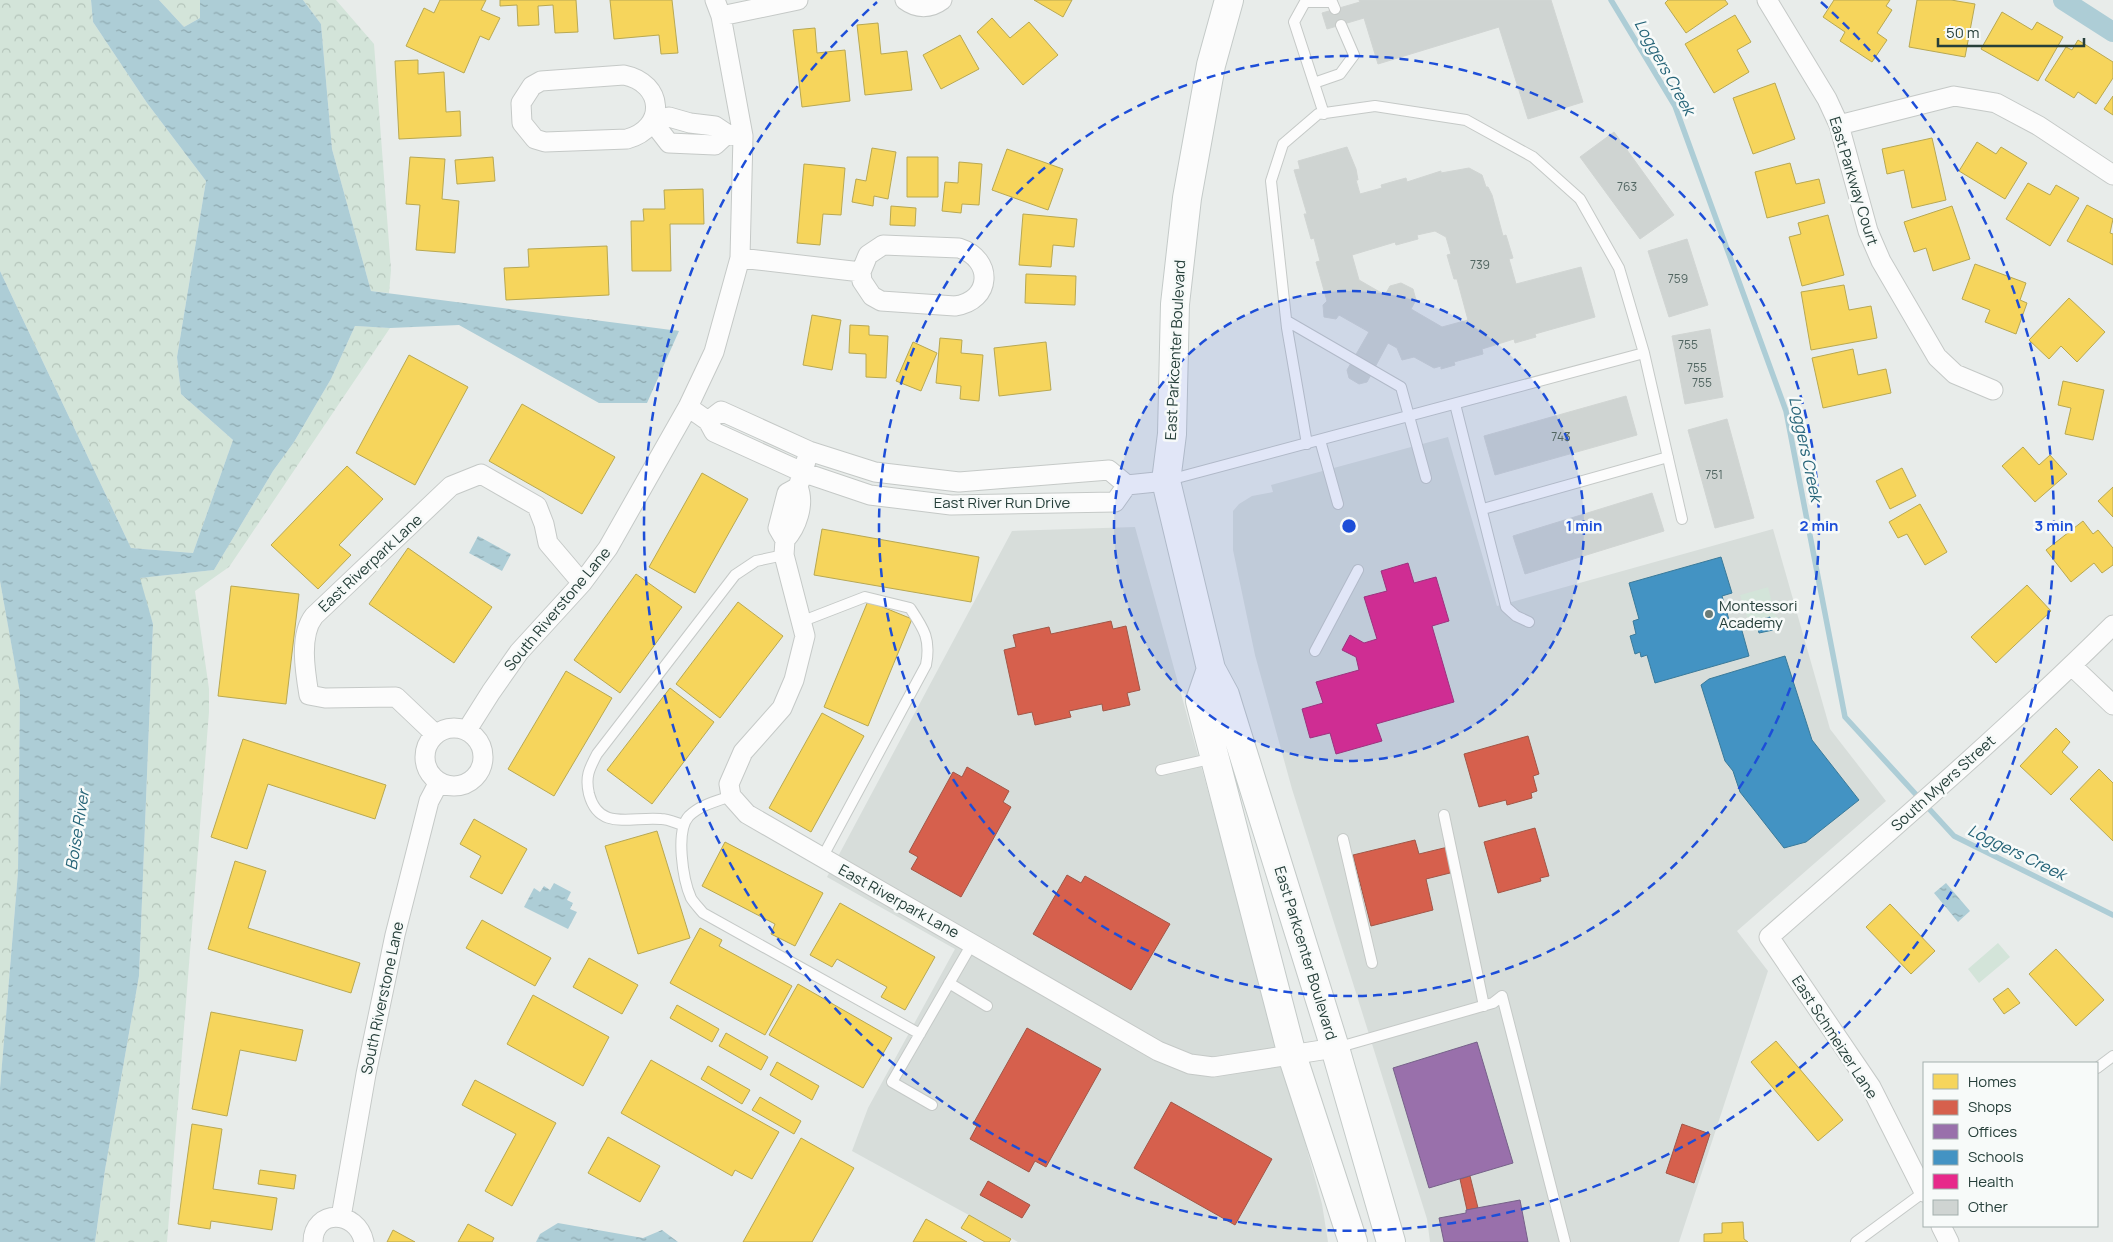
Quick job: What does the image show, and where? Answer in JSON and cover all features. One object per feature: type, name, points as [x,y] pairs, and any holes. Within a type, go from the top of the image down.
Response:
[{"type":"main road","name":"East Parkcenter Boulevard","points":[[1228,0],[1211,64],[1187,198],[1176,304],[1172,434],[1166,481],[1211,669],[1225,695],[1335,1048],[1391,1242]]},
{"type":"main road","points":[[1211,669],[1200,701],[1292,1055],[1353,1242]]},
{"type":"street","points":[[688,407],[714,352],[740,258],[735,135],[718,8],[798,0]]},
{"type":"street","points":[[905,0],[918,7],[927,7],[942,0]]},
{"type":"street","name":"East Parkway Court","points":[[1767,0],[1827,99],[1838,125],[1868,231],[1881,262],[1937,357],[1955,374],[1993,390]]},
{"type":"street","points":[[735,135],[715,126],[690,123],[669,117],[652,121],[646,130],[627,139],[544,142],[535,139],[524,128],[520,113],[520,103],[532,86],[541,81],[624,75],[639,80],[651,90],[655,106],[652,121],[669,143],[715,146],[735,135]]},
{"type":"street","points":[[1838,125],[1954,96],[1996,103],[2039,126],[2113,175]]},
{"type":"street","points":[[883,245],[959,248],[976,257],[984,274],[980,293],[965,304],[955,306],[881,301],[866,290],[861,272],[868,255],[883,245]]},
{"type":"street","points":[[740,258],[861,272]]},
{"type":"street","name":"East River Run Drive","points":[[688,407],[708,421],[714,432],[800,479],[870,496],[951,505],[1115,502],[1127,485],[1109,470],[959,482],[875,472],[809,451],[721,411],[708,421]]},
{"type":"street","name":"South Riverstone Lane","points":[[467,730],[519,652],[582,583],[623,524],[688,407]]},
{"type":"street","points":[[731,796],[729,784],[739,758],[782,708],[794,680],[805,636],[785,547],[778,528],[787,493],[800,479],[809,451]]},
{"type":"street","name":"East Riverpark Lane","points":[[435,734],[396,697],[325,698],[309,695],[306,679],[305,632],[314,616],[451,486],[481,474],[537,506],[544,524],[548,543],[582,583]]},
{"type":"street","points":[[1127,485],[1166,481]]},
{"type":"street","name":"South Myers Street","points":[[1769,937],[1939,787],[2072,666],[2113,625]]},
{"type":"street","points":[[2072,666],[2113,706]]},
{"type":"street","points":[[452,728],[467,730],[478,738],[482,747],[484,756],[479,774],[472,781],[453,787],[439,782],[428,771],[425,762],[427,747],[435,734],[452,728]]},
{"type":"street","name":"South Riverstone Lane","points":[[341,1218],[366,1074],[395,935],[429,801],[439,782]]},
{"type":"street","name":"East Riverpark Lane","points":[[731,796],[747,814],[973,942],[1158,1051],[1190,1064],[1213,1067],[1335,1048]]},
{"type":"street","name":"East Schmeizer Lane","points":[[1769,937],[1871,1087],[1923,1190]]},
{"type":"street","points":[[312,1242],[315,1230],[321,1223],[329,1219],[341,1218],[352,1222],[358,1227],[364,1242]]},
{"type":"street","points":[[1942,1227],[1949,1242]]},
{"type":"lane","points":[[1324,114],[1294,22],[1305,2],[1332,2],[1335,9]]},
{"type":"lane","points":[[1314,83],[1340,74],[1354,55],[1341,25]]},
{"type":"lane","points":[[1307,444],[1286,321],[1271,181],[1283,144],[1318,114],[1375,106],[1466,120],[1533,157],[1580,199],[1619,268],[1644,353],[1682,519]]},
{"type":"lane","points":[[1286,321],[1401,387],[1426,478]]},
{"type":"lane","points":[[1166,481],[1644,353]]},
{"type":"lane","points":[[1455,404],[1484,509],[1506,607],[1516,616],[1530,622]]},
{"type":"lane","points":[[1320,440],[1338,504]]},
{"type":"lane","points":[[1484,509],[1668,457]]},
{"type":"lane","points":[[683,825],[662,819],[614,820],[606,817],[592,804],[586,780],[588,769],[597,754],[735,575],[785,547]]},
{"type":"lane","points":[[1315,651],[1358,570]]},
{"type":"lane","points":[[803,621],[865,597],[910,608],[924,629],[929,649],[926,665],[822,858]]},
{"type":"lane","points":[[1161,770],[1215,757]]},
{"type":"lane","points":[[731,796],[705,806],[689,816],[683,825],[681,840],[686,884],[692,900],[703,913],[920,1034]]},
{"type":"lane","points":[[1444,815],[1484,1006]]},
{"type":"lane","points":[[1343,839],[1372,963]]},
{"type":"lane","points":[[932,1105],[892,1082],[973,942]]},
{"type":"lane","points":[[949,983],[988,1006]]},
{"type":"lane","points":[[1335,1048],[1484,1006],[1493,1003],[1502,996],[1566,1242]]},
{"type":"lane","points":[[2098,1067],[2113,1056]]},
{"type":"lane","points":[[1856,1242],[1923,1193]]},
{"type":"shaded area","points":[[1448,437],[1497,606],[1773,529],[1830,729],[1886,801],[1737,931],[1768,971],[1679,1242],[1430,1242],[1427,1219],[1292,789],[1255,655],[1233,550],[1233,511],[1239,504],[1252,496],[1273,492],[1271,485]]},
{"type":"shaded area","points":[[1135,527],[1322,1204],[1328,1242],[1018,1242],[852,1151],[868,1108],[955,949],[827,877],[1012,531]]},
{"type":"green space","points":[[0,0],[91,0],[93,22],[147,103],[206,181],[177,357],[181,394],[233,440],[193,553],[131,548],[0,271]]},
{"type":"green space","points":[[159,0],[200,0],[200,18],[184,27]]},
{"type":"green space","points":[[303,0],[336,0],[374,44],[391,270],[389,293],[371,291],[332,149],[321,24]]},
{"type":"green space","points":[[355,326],[390,328],[229,567],[195,591],[209,689],[209,712],[167,1242],[95,1242],[105,1170],[139,976],[153,624],[139,578],[214,570],[331,379]]},
{"type":"green space","points":[[0,581],[20,692],[18,872],[0,1088]]},
{"type":"green space","points":[[1768,587],[1775,615],[1780,619],[1774,630],[1765,633],[1751,629],[1740,595]]},
{"type":"green space","points":[[1998,943],[2010,957],[1979,983],[1968,969]]},
{"type":"water","name":"Boise River","points":[[91,0],[159,0],[184,27],[200,18],[200,0],[303,0],[321,24],[332,149],[371,291],[679,331],[647,403],[599,403],[459,325],[390,328],[355,326],[331,379],[214,570],[140,578],[153,624],[139,976],[105,1170],[95,1242],[0,1242],[0,1088],[18,872],[20,693],[0,581],[0,271],[131,548],[193,553],[233,440],[181,394],[177,357],[206,181],[147,103],[93,22]]},
{"type":"water","points":[[478,536],[511,554],[502,571],[469,553]]},
{"type":"water","points":[[554,883],[571,892],[567,900],[573,903],[570,909],[577,912],[568,929],[524,907],[534,888],[540,892],[544,886],[550,890]]},
{"type":"water","points":[[1946,883],[1970,911],[1958,922],[1934,893]]},
{"type":"water","points":[[558,1223],[643,1238],[662,1230],[678,1242],[536,1242],[540,1234]]},
{"type":"building: Homes","points":[[440,0],[486,0],[481,10],[500,18],[489,40],[480,36],[464,73],[406,46],[424,8],[434,13]]},
{"type":"building: Homes","points":[[500,0],[576,0],[578,32],[555,33],[553,5],[538,6],[539,25],[518,26],[517,5],[500,6]]},
{"type":"building: Homes","points":[[610,0],[672,0],[678,53],[661,54],[659,35],[614,39]]},
{"type":"building: Homes","points":[[1034,0],[1072,0],[1063,17]]},
{"type":"building: Homes","points":[[1668,0],[1725,0],[1728,4],[1686,33],[1665,3]]},
{"type":"building: Homes","points":[[1834,0],[1890,0],[1886,6],[1892,10],[1877,33],[1887,40],[1872,62],[1840,41],[1845,32],[1823,17]]},
{"type":"building: Homes","points":[[1917,0],[1951,0],[1975,4],[1965,57],[1909,47]]},
{"type":"building: Homes","points":[[2002,12],[2032,30],[2037,22],[2063,37],[2038,81],[1981,49]]},
{"type":"building: Homes","points":[[1735,15],[1751,42],[1737,50],[1749,72],[1714,93],[1685,44]]},
{"type":"building: Homes","points":[[992,18],[1010,38],[1029,22],[1058,55],[1023,85],[977,32]]},
{"type":"building: Homes","points":[[878,23],[881,54],[907,51],[912,90],[865,95],[857,25]]},
{"type":"building: Homes","points":[[815,28],[817,53],[845,50],[850,101],[802,107],[793,30]]},
{"type":"building: Homes","points":[[960,35],[979,69],[941,89],[923,55]]},
{"type":"building: Homes","points":[[2078,40],[2113,62],[2113,78],[2096,104],[2078,92],[2074,98],[2045,80],[2066,47],[2072,50]]},
{"type":"building: Homes","points":[[418,60],[418,74],[444,72],[446,112],[460,111],[461,136],[399,139],[395,61]]},
{"type":"building: Homes","points":[[1775,83],[1795,139],[1753,154],[1733,98]]},
{"type":"building: Homes","points":[[2113,96],[2113,115],[2104,109]]},
{"type":"building: Homes","points":[[1932,138],[1946,200],[1912,208],[1904,170],[1887,174],[1882,149]]},
{"type":"building: Homes","points":[[1977,142],[1996,154],[2001,147],[2027,163],[2005,199],[1959,171]]},
{"type":"building: Homes","points":[[872,148],[896,152],[888,199],[874,196],[873,206],[852,202],[856,179],[866,181]]},
{"type":"building: Homes","points":[[1007,149],[1063,169],[1048,210],[992,190]]},
{"type":"building: Homes","points":[[410,157],[445,159],[442,199],[459,201],[455,253],[416,250],[420,205],[406,204]]},
{"type":"building: Homes","points":[[493,157],[495,181],[457,184],[455,160]]},
{"type":"building: Homes","points":[[907,157],[938,157],[938,197],[907,197]]},
{"type":"building: Homes","points":[[959,162],[982,164],[979,205],[962,204],[961,213],[942,211],[945,182],[958,183]]},
{"type":"building: Homes","points":[[1790,163],[1796,184],[1819,179],[1825,203],[1767,218],[1755,172]]},
{"type":"building: Homes","points":[[804,164],[845,168],[841,215],[823,214],[820,245],[797,243]]},
{"type":"building: Homes","points":[[2028,183],[2050,195],[2056,185],[2079,198],[2050,246],[2006,219]]},
{"type":"building: Homes","points":[[703,189],[704,224],[670,224],[671,271],[632,271],[631,221],[644,221],[643,209],[665,209],[664,190]]},
{"type":"building: Homes","points":[[2087,205],[2113,219],[2110,233],[2113,234],[2113,265],[2067,241]]},
{"type":"building: Homes","points":[[891,206],[916,208],[915,226],[890,225]]},
{"type":"building: Homes","points":[[1952,206],[1970,259],[1933,271],[1926,248],[1914,252],[1904,222]]},
{"type":"building: Homes","points":[[1023,214],[1077,219],[1074,247],[1053,245],[1051,267],[1019,265]]},
{"type":"building: Homes","points":[[1828,215],[1844,275],[1802,286],[1789,237],[1801,234],[1798,223]]},
{"type":"building: Homes","points":[[607,246],[609,295],[506,300],[504,268],[529,267],[528,249]]},
{"type":"building: Homes","points":[[1975,264],[2026,283],[2020,300],[2027,303],[2016,334],[1985,322],[1990,310],[1962,299]]},
{"type":"building: Homes","points":[[1026,274],[1076,276],[1075,305],[1025,303]]},
{"type":"building: Homes","points":[[1844,285],[1849,310],[1871,306],[1877,338],[1811,350],[1801,292]]},
{"type":"building: Homes","points":[[2069,298],[2105,332],[2077,362],[2061,346],[2049,359],[2029,340]]},
{"type":"building: Homes","points":[[812,315],[841,320],[832,370],[803,365]]},
{"type":"building: Homes","points":[[850,325],[869,326],[869,335],[888,336],[886,378],[866,377],[866,354],[849,353]]},
{"type":"building: Homes","points":[[940,338],[962,340],[961,353],[983,355],[979,401],[960,399],[961,386],[936,383]]},
{"type":"building: Homes","points":[[913,342],[937,353],[921,391],[896,381]]},
{"type":"building: Homes","points":[[1046,342],[1051,390],[999,396],[994,348]]},
{"type":"building: Homes","points":[[1853,349],[1858,375],[1886,369],[1891,393],[1823,408],[1812,358]]},
{"type":"building: Homes","points":[[409,355],[468,387],[415,485],[356,453]]},
{"type":"building: Homes","points":[[2063,381],[2104,390],[2093,440],[2065,434],[2071,408],[2058,405]]},
{"type":"building: Homes","points":[[522,404],[615,457],[582,514],[489,461]]},
{"type":"building: Homes","points":[[2023,447],[2039,465],[2050,455],[2067,474],[2035,502],[2002,466]]},
{"type":"building: Homes","points":[[347,466],[383,499],[339,545],[351,555],[318,589],[271,545]]},
{"type":"building: Homes","points":[[1902,468],[1916,496],[1890,509],[1876,481]]},
{"type":"building: Homes","points":[[702,473],[748,499],[695,593],[649,567]]},
{"type":"building: Homes","points":[[2113,487],[2113,517],[2098,501]]},
{"type":"building: Homes","points":[[1920,504],[1947,552],[1925,565],[1907,534],[1898,538],[1889,522]]},
{"type":"building: Homes","points":[[2083,521],[2093,534],[2098,530],[2113,548],[2113,565],[2102,573],[2094,563],[2071,582],[2046,550]]},
{"type":"building: Homes","points":[[822,529],[979,557],[971,602],[814,575]]},
{"type":"building: Homes","points":[[408,548],[492,607],[454,663],[369,604]]},
{"type":"building: Homes","points":[[636,574],[682,607],[620,693],[574,660]]},
{"type":"building: Homes","points":[[2027,585],[2051,611],[1996,663],[1971,637]]},
{"type":"building: Homes","points":[[231,586],[299,594],[286,704],[218,696]]},
{"type":"building: Homes","points":[[868,601],[912,619],[868,726],[824,707]]},
{"type":"building: Homes","points":[[738,602],[783,636],[720,718],[676,684]]},
{"type":"building: Homes","points":[[566,671],[612,698],[554,796],[508,769]]},
{"type":"building: Homes","points":[[670,688],[714,722],[652,804],[607,770]]},
{"type":"building: Homes","points":[[822,713],[864,736],[811,832],[769,808]]},
{"type":"building: Homes","points":[[2056,728],[2070,742],[2062,752],[2078,767],[2051,795],[2020,766]]},
{"type":"building: Homes","points":[[243,739],[386,785],[375,819],[268,784],[247,849],[211,837]]},
{"type":"building: Homes","points":[[2099,769],[2113,783],[2113,841],[2070,799]]},
{"type":"building: Homes","points":[[474,819],[527,849],[502,894],[470,877],[481,856],[460,844]]},
{"type":"building: Homes","points":[[657,831],[690,938],[638,954],[605,846]]},
{"type":"building: Homes","points":[[725,842],[823,893],[795,946],[771,934],[775,924],[702,886]]},
{"type":"building: Homes","points":[[235,861],[266,871],[248,928],[360,963],[351,993],[208,949]]},
{"type":"building: Homes","points":[[840,903],[935,957],[905,1010],[881,997],[887,987],[837,959],[832,967],[810,955]]},
{"type":"building: Homes","points":[[1890,904],[1935,951],[1911,974],[1866,927]]},
{"type":"building: Homes","points":[[482,920],[551,958],[535,986],[466,948]]},
{"type":"building: Homes","points":[[700,928],[722,940],[719,946],[792,986],[765,1035],[670,983]]},
{"type":"building: Homes","points":[[2056,949],[2104,1000],[2076,1026],[2029,974]]},
{"type":"building: Homes","points":[[589,958],[638,985],[622,1014],[573,987]]},
{"type":"building: Homes","points":[[798,984],[892,1038],[863,1088],[769,1035]]},
{"type":"building: Homes","points":[[2008,988],[2020,1003],[2004,1014],[1993,999]]},
{"type":"building: Homes","points":[[533,995],[609,1037],[583,1086],[507,1044]]},
{"type":"building: Homes","points":[[677,1005],[719,1029],[712,1042],[670,1018]]},
{"type":"building: Homes","points":[[211,1012],[303,1030],[296,1061],[240,1050],[227,1116],[192,1109]]},
{"type":"building: Homes","points":[[726,1033],[768,1057],[761,1070],[719,1046]]},
{"type":"building: Homes","points":[[1776,1041],[1843,1120],[1818,1141],[1751,1062]]},
{"type":"building: Homes","points":[[651,1060],[779,1132],[752,1179],[735,1170],[732,1176],[621,1113]]},
{"type":"building: Homes","points":[[777,1062],[819,1086],[812,1100],[770,1075]]},
{"type":"building: Homes","points":[[708,1066],[750,1090],[742,1104],[701,1079]]},
{"type":"building: Homes","points":[[475,1080],[556,1123],[512,1206],[485,1191],[516,1134],[462,1105]]},
{"type":"building: Homes","points":[[760,1097],[801,1121],[794,1134],[752,1110]]},
{"type":"building: Homes","points":[[192,1124],[222,1129],[213,1189],[277,1198],[272,1230],[211,1221],[210,1229],[178,1224]]},
{"type":"building: Homes","points":[[608,1137],[660,1166],[640,1202],[588,1173]]},
{"type":"building: Homes","points":[[801,1138],[854,1168],[812,1242],[743,1242]]},
{"type":"building: Homes","points":[[260,1170],[296,1175],[294,1189],[258,1184]]},
{"type":"building: Homes","points":[[969,1215],[1011,1239],[1009,1242],[985,1242],[961,1228]]},
{"type":"building: Homes","points":[[926,1219],[967,1242],[913,1242]]},
{"type":"building: Homes","points":[[1743,1222],[1744,1239],[1748,1242],[1704,1242],[1704,1234],[1722,1233],[1722,1223]]},
{"type":"building: Homes","points":[[468,1224],[494,1238],[492,1242],[458,1242]]},
{"type":"building: Homes","points":[[393,1230],[415,1242],[387,1242]]},
{"type":"building: Shops","points":[[1111,621],[1113,629],[1126,626],[1140,690],[1127,693],[1130,705],[1103,711],[1102,704],[1069,711],[1071,717],[1035,725],[1032,712],[1018,715],[1004,650],[1016,647],[1013,635],[1049,627],[1051,634]]},
{"type":"building: Shops","points":[[1528,736],[1539,774],[1533,776],[1537,791],[1531,793],[1532,798],[1507,805],[1506,800],[1479,807],[1464,754]]},
{"type":"building: Shops","points":[[967,767],[1009,791],[1003,802],[1011,807],[961,897],[911,869],[918,857],[909,852],[953,772],[962,777]]},
{"type":"building: Shops","points":[[1535,828],[1549,876],[1540,878],[1541,881],[1498,893],[1484,842]]},
{"type":"building: Shops","points":[[1415,840],[1419,854],[1448,847],[1454,872],[1426,879],[1433,910],[1371,926],[1353,855]]},
{"type":"building: Shops","points":[[1067,875],[1081,883],[1085,876],[1170,924],[1131,990],[1033,934]]},
{"type":"building: Shops","points":[[1027,1028],[1101,1069],[1046,1167],[1035,1161],[1029,1172],[970,1139],[977,1126],[973,1124]]},
{"type":"building: Shops","points":[[1171,1102],[1272,1159],[1235,1225],[1134,1168]]},
{"type":"building: Shops","points":[[1682,1124],[1710,1134],[1694,1183],[1666,1173]]},
{"type":"building: Shops","points":[[1470,1176],[1478,1208],[1467,1210],[1460,1179]]},
{"type":"building: Shops","points":[[988,1181],[1030,1205],[1022,1218],[980,1195]]},
{"type":"building: Offices","points":[[1477,1042],[1513,1163],[1429,1188],[1393,1068]]},
{"type":"building: Offices","points":[[1520,1200],[1528,1242],[1444,1242],[1439,1218],[1466,1213],[1466,1210]]},
{"type":"building: Schools","points":[[1721,557],[1732,593],[1722,596],[1730,623],[1739,620],[1749,656],[1655,683],[1647,655],[1641,657],[1640,652],[1635,654],[1630,636],[1636,634],[1633,621],[1639,619],[1629,583]]},
{"type":"building: Schools","points":[[1770,617],[1773,630],[1759,633],[1756,621]]},
{"type":"building: Schools","points":[[1785,656],[1812,740],[1859,800],[1806,842],[1784,848],[1740,792],[1733,771],[1725,761],[1701,685],[1709,679]]},
{"type":"building: Health","points":[[1408,563],[1414,583],[1436,577],[1449,621],[1432,626],[1454,702],[1376,724],[1382,741],[1336,754],[1330,733],[1310,738],[1302,709],[1323,703],[1316,682],[1359,670],[1356,657],[1342,650],[1350,635],[1364,643],[1377,639],[1364,597],[1387,591],[1381,571]]},
{"type":"building: Other","points":[[1359,0],[1551,0],[1583,102],[1528,119],[1499,27],[1378,64],[1364,18],[1327,29],[1322,13],[1360,2]]},
{"type":"building: Other","points":[[1614,132],[1674,215],[1640,239],[1580,157]]},
{"type":"building: Other","points":[[1347,147],[1356,169],[1358,180],[1356,180],[1360,194],[1382,188],[1381,185],[1406,178],[1407,182],[1441,171],[1441,173],[1469,168],[1482,175],[1486,187],[1488,187],[1492,195],[1503,236],[1506,235],[1513,258],[1509,259],[1516,284],[1581,267],[1595,317],[1535,334],[1536,337],[1515,343],[1514,339],[1482,349],[1483,354],[1454,362],[1455,365],[1441,369],[1441,366],[1434,368],[1414,357],[1402,360],[1397,348],[1388,343],[1367,382],[1359,384],[1349,378],[1347,370],[1369,332],[1339,315],[1336,319],[1324,317],[1323,305],[1327,301],[1316,262],[1320,261],[1314,238],[1311,239],[1304,214],[1307,214],[1294,170],[1300,169],[1298,161]],"holes":[[[1435,231],[1446,237],[1451,254],[1447,255],[1454,279],[1457,279],[1468,320],[1442,327],[1411,309],[1416,300],[1413,289],[1401,283],[1390,286],[1385,295],[1359,280],[1352,255],[1395,242],[1396,245],[1418,239],[1417,235]]]},
{"type":"building: Other","points":[[1687,239],[1708,305],[1669,317],[1648,251]]},
{"type":"building: Other","points":[[1710,329],[1723,397],[1685,404],[1672,336]]},
{"type":"building: Other","points":[[1626,396],[1637,435],[1495,475],[1484,436]]},
{"type":"building: Other","points":[[1727,419],[1754,518],[1715,528],[1688,430]]},
{"type":"building: Other","points":[[1652,493],[1664,531],[1525,574],[1513,536]]},
{"type":"waterway","name":"Loggers Creek","points":[[1611,0],[1675,106],[1786,411],[1845,717],[1954,836],[2113,915]]},
{"type":"waterway","points":[[2063,0],[2113,32]]},
{"type":"place","name":"Montessori Academy","points":[[1709,614]]}]
